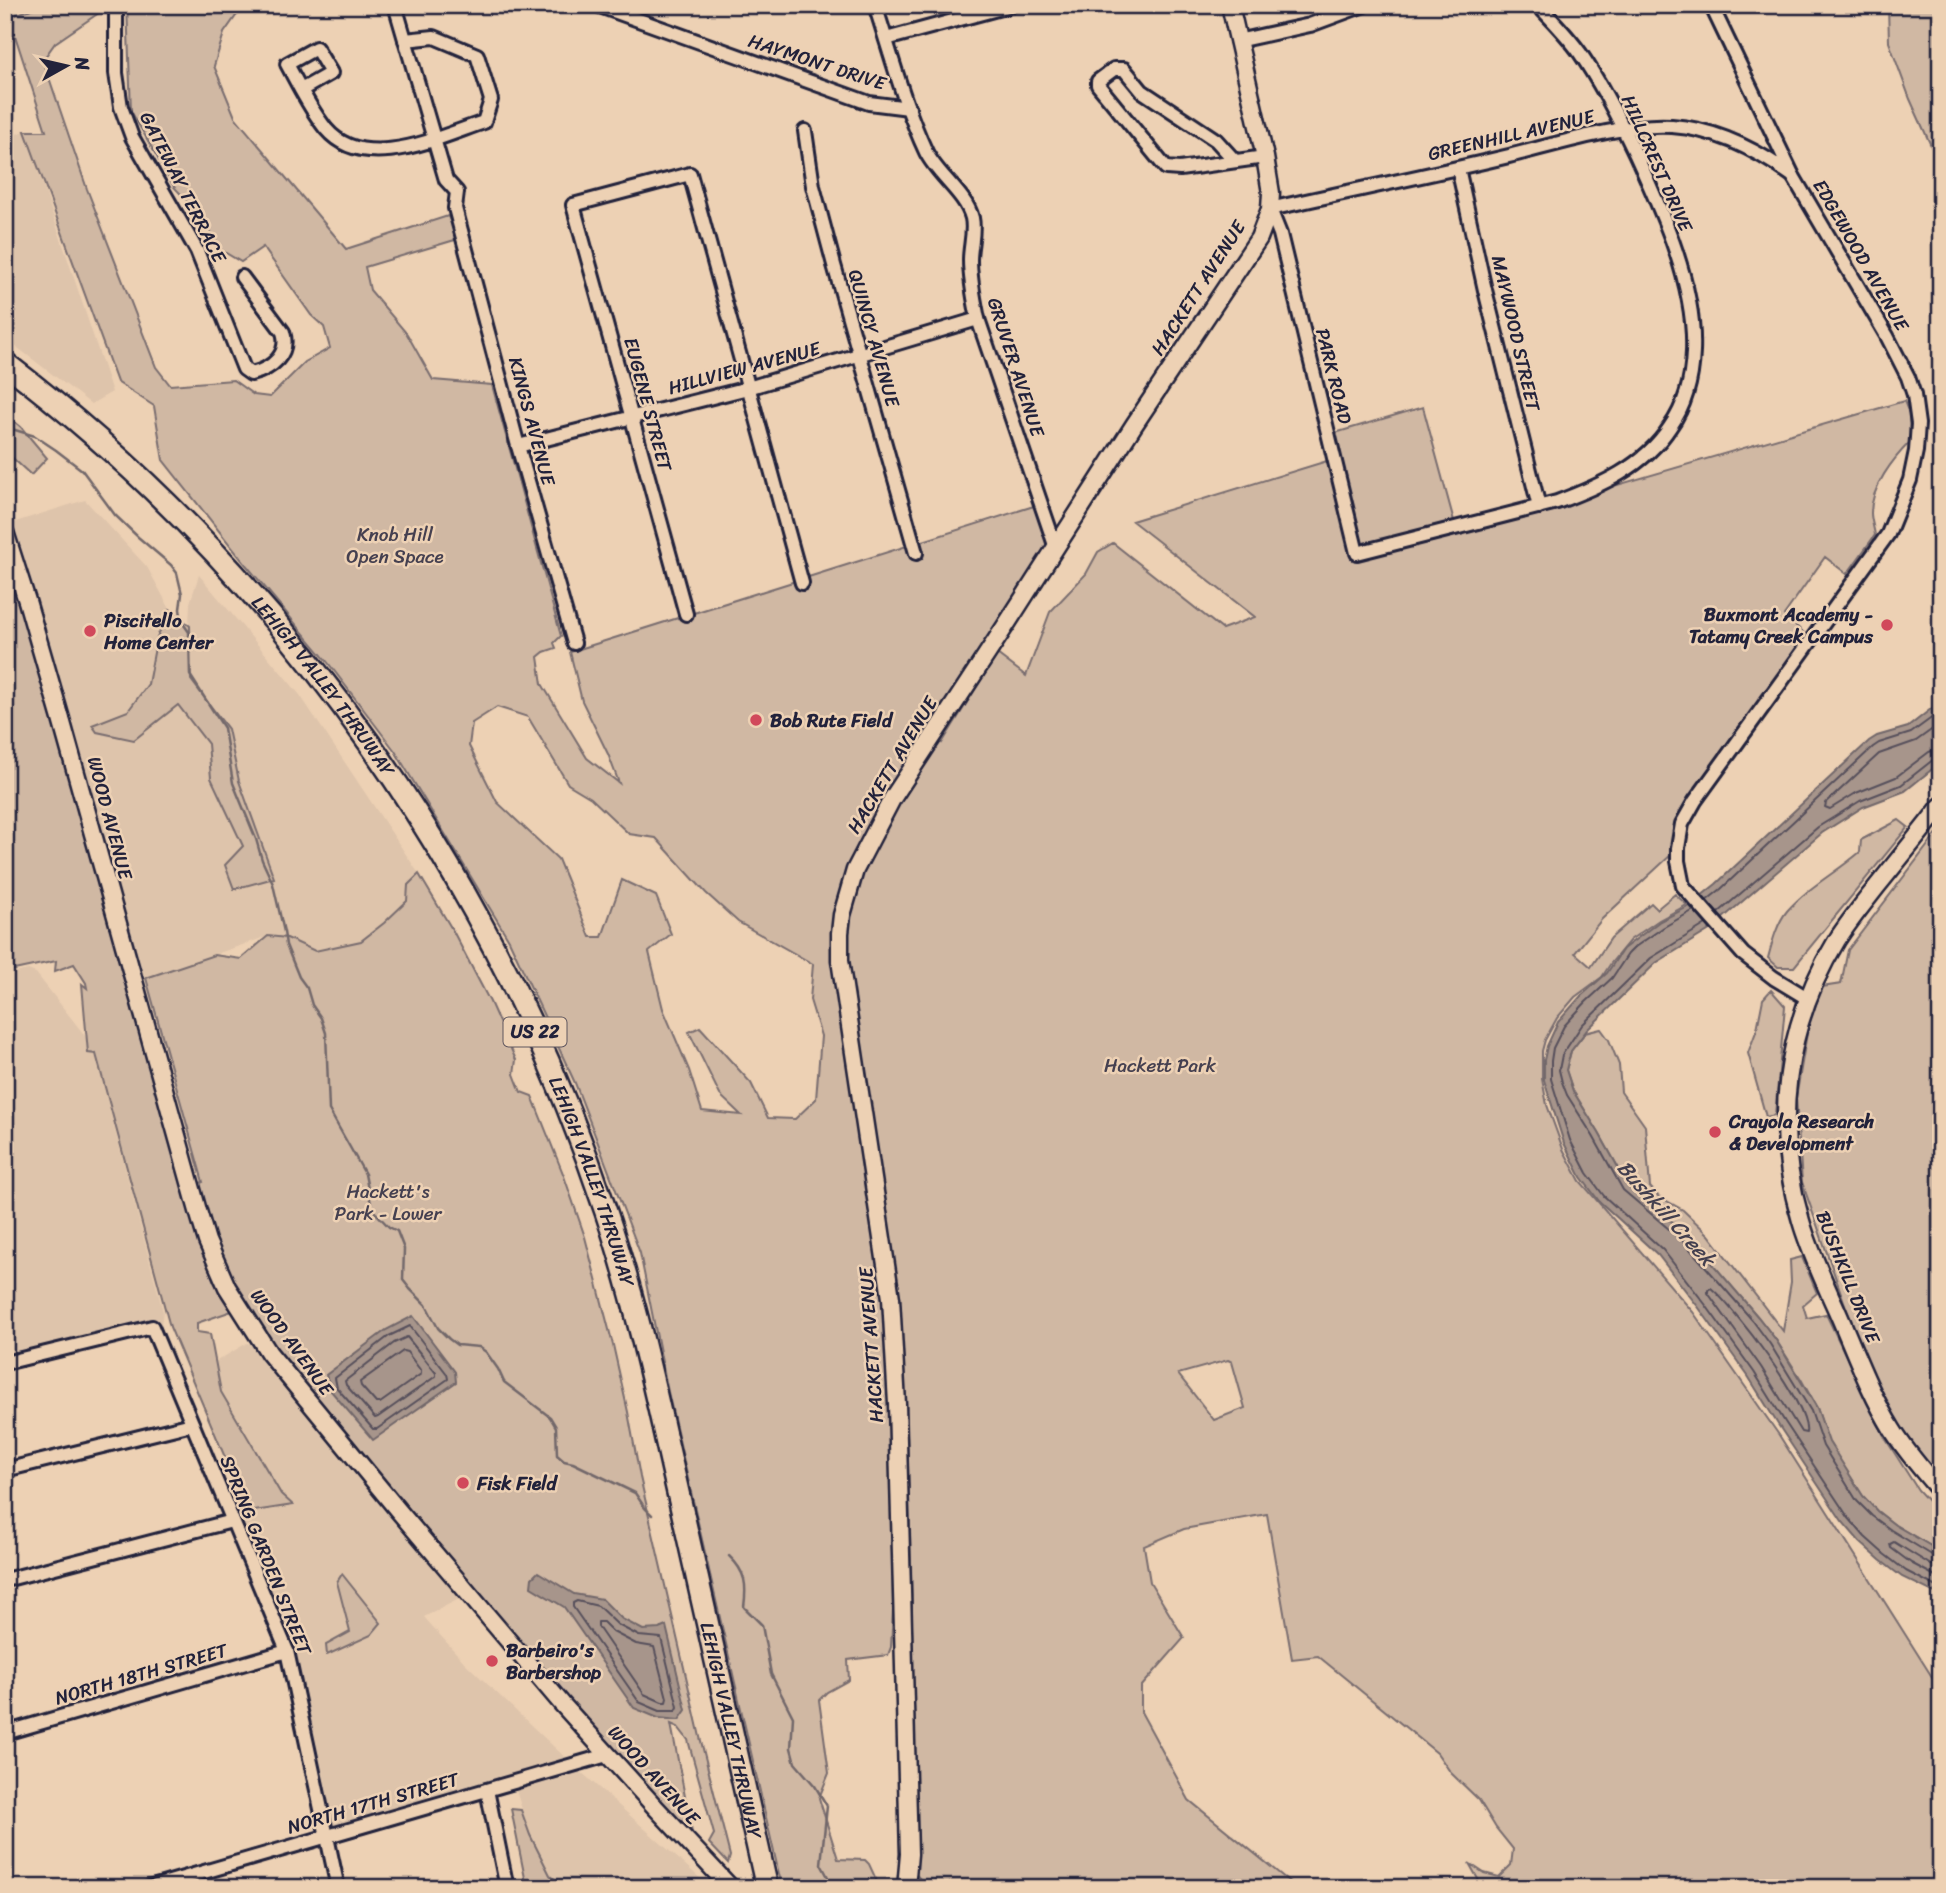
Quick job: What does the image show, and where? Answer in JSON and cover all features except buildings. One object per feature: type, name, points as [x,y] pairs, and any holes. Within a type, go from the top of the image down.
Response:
[{"type":"highway","name":"LEHIGH VALLEY THRUWAY","points":[[5,363],[62,409],[138,477],[217,556],[292,642],[359,729],[406,798],[451,869],[504,967],[569,1111],[624,1268],[652,1379],[767,1888]]},
{"type":"highway","name":"LEHIGH VALLEY THRUWAY","points":[[5,377],[130,485],[208,563],[282,647],[381,780],[440,874],[520,1023],[563,1126],[600,1229],[616,1283],[643,1390],[753,1888]]},
{"type":"main road","name":"HACKETT AVENUE","points":[[906,1888],[909,1854],[897,1404],[891,1298],[840,960],[841,924],[855,870],[892,799],[1134,425],[1259,239],[1270,209],[1271,193],[1230,5]]},
{"type":"main road","name":"WOOD AVENUE","points":[[5,533],[65,732],[198,1211],[207,1241],[227,1287],[269,1353],[397,1509],[607,1755],[731,1888]]},
{"type":"main road","name":"BUSHKILL DRIVE","points":[[1941,806],[1838,938],[1819,972],[1807,998],[1790,1058],[1785,1121],[1788,1170],[1810,1248],[1878,1404],[1902,1444],[1941,1492]]},
{"type":"street","name":"GATEWAY TERRACE","points":[[116,5],[116,72],[121,107],[132,136],[197,251],[244,369],[251,374],[270,366],[283,352],[286,342],[283,332],[243,277]]},
{"type":"street","name":"KINGS AVENUE","points":[[396,5],[446,180],[444,195],[454,208],[574,643]]},
{"type":"street","name":"HAYMONT DRIVE","points":[[597,5],[869,103],[909,108]]},
{"type":"street","name":"GRUVER AVENUE","points":[[874,5],[927,154],[971,216],[971,283],[978,319],[1056,548]]},
{"type":"street","points":[[886,39],[1013,5]]},
{"type":"street","points":[[1237,41],[1310,25],[1364,5]]},
{"type":"street","name":"HILLCREST DRIVE","points":[[1357,553],[1539,507],[1584,492],[1627,471],[1652,449],[1671,426],[1689,387],[1693,352],[1691,316],[1673,243],[1624,129],[1579,52],[1538,5]]},
{"type":"street","name":"EDGEWOOD AVENUE","points":[[1711,5],[1793,176],[1908,377],[1914,395],[1918,424],[1910,480],[1888,534],[1687,812],[1682,824],[1678,862],[1683,886],[1734,946],[1788,988],[1807,998]]},
{"type":"street","points":[[301,90],[328,131],[359,149],[377,152],[433,139],[484,122],[491,100],[477,55],[435,37],[405,40]]},
{"type":"street","points":[[1235,161],[1216,139],[1142,90],[1124,69],[1114,69],[1101,76],[1098,85],[1166,167],[1180,169],[1265,157]]},
{"type":"street","name":"GREENHILL AVENUE","points":[[1270,209],[1624,129],[1653,125],[1675,126],[1713,134],[1755,150],[1793,176]]},
{"type":"street","name":"QUINCY AVENUE","points":[[805,131],[813,186],[916,553]]},
{"type":"street","name":"MAYWOOD STREET","points":[[1458,168],[1539,507]]},
{"type":"street","name":"EUGENE STREET","points":[[686,614],[573,205],[690,174],[748,388]]},
{"type":"street","name":"PARK ROAD","points":[[1270,209],[1280,234],[1357,553]]},
{"type":"street","name":"HILLVIEW AVENUE","points":[[518,446],[748,388],[978,319]]},
{"type":"street","points":[[748,388],[802,583]]},
{"type":"street","name":"SPRING GARDEN STREET","points":[[5,1363],[152,1327],[287,1651],[338,1888]]},
{"type":"street","points":[[5,1470],[192,1424]]},
{"type":"street","points":[[5,1580],[232,1521]]},
{"type":"street","name":"NORTH 18TH STREET","points":[[5,1733],[287,1651]]},
{"type":"street","name":"NORTH 17TH STREET","points":[[149,1888],[165,1886],[607,1755]]},
{"type":"street","points":[[487,1790],[507,1888]]},
{"type":"shaded area","points":[[25,131],[112,392],[91,404],[5,338],[5,138]]},
{"type":"shaded area","points":[[85,500],[147,567],[170,609],[189,625],[190,603],[199,575],[300,695],[419,874],[408,885],[407,901],[355,945],[317,952],[287,939],[268,936],[146,978],[140,969],[12,523]]},
{"type":"shaded area","points":[[28,970],[36,973],[93,1046],[163,1311],[160,1331],[5,1368],[5,975]]},
{"type":"shaded area","points":[[247,1343],[253,1345],[463,1597],[424,1617],[465,1663],[570,1762],[711,1888],[565,1888],[550,1875],[530,1835],[513,1781],[327,1833],[288,1643],[238,1516],[292,1505],[281,1494],[221,1392],[215,1362]]},
{"type":"green space","points":[[42,5],[106,5],[106,8],[55,43],[43,60],[87,189],[156,367],[170,385],[233,380],[254,395],[270,397],[305,362],[330,348],[324,327],[311,315],[263,247],[241,262],[221,250],[201,215],[174,187],[131,111],[127,5],[249,5],[236,16],[224,33],[214,66],[235,117],[346,249],[448,216],[458,239],[365,267],[370,290],[407,334],[433,380],[492,385],[561,636],[554,643],[556,648],[538,657],[542,684],[587,758],[619,783],[582,701],[570,652],[1037,505],[1056,548],[933,737],[942,743],[997,654],[1026,676],[1050,612],[1086,574],[1098,552],[1113,543],[1222,629],[1255,617],[1132,521],[1340,457],[1335,433],[1423,407],[1457,532],[1904,401],[1909,413],[1910,442],[1890,465],[1875,493],[1871,513],[1875,535],[1847,574],[1825,557],[1784,615],[1806,635],[1683,807],[1672,854],[1602,919],[1575,953],[1591,967],[1611,938],[1651,903],[1657,909],[1675,894],[1687,905],[1630,940],[1602,977],[1575,997],[1557,1018],[1542,1051],[1542,1079],[1547,1105],[1563,1149],[1580,1181],[1693,1312],[1779,1435],[1941,1691],[1941,1888],[1483,1888],[1469,1863],[1484,1873],[1499,1877],[1511,1865],[1513,1849],[1479,1800],[1451,1773],[1437,1753],[1318,1656],[1292,1659],[1267,1514],[1184,1529],[1144,1546],[1150,1582],[1184,1638],[1141,1687],[1141,1712],[1189,1800],[1297,1888],[927,1888],[916,1874],[911,1561],[906,1401],[900,1328],[833,965],[882,1291],[889,1408],[893,1610],[888,1655],[848,1660],[849,1680],[827,1692],[819,1700],[829,1773],[819,1798],[838,1859],[865,1860],[880,1888],[782,1887],[668,1392],[640,1253],[575,1083],[509,940],[395,751],[326,660],[163,460],[154,406],[117,382],[25,131],[46,131],[9,17]],"holes":[[[497,707],[528,717],[568,784],[591,798],[629,834],[656,838],[706,893],[738,922],[813,964],[810,1000],[821,1036],[816,1099],[795,1119],[768,1118],[751,1083],[700,1027],[689,1032],[720,1095],[741,1115],[702,1111],[689,1070],[663,1009],[649,952],[671,934],[656,896],[622,880],[602,937],[590,937],[558,859],[497,802],[469,746],[472,723]],[[1228,1360],[1232,1362],[1245,1408],[1214,1420],[1178,1374]]]},
{"type":"green space","points":[[1888,5],[1941,5],[1941,168],[1910,99],[1889,42]]},
{"type":"green space","points":[[5,414],[21,427],[47,458],[31,475],[5,451]]},
{"type":"green space","points":[[5,552],[39,661],[96,878],[139,1023],[194,1228],[214,1282],[232,1311],[197,1323],[197,1332],[210,1334],[221,1392],[281,1494],[293,1505],[248,1512],[170,1327],[96,1054],[88,1053],[82,984],[87,988],[86,983],[74,964],[55,971],[56,961],[5,972]]},
{"type":"green space","points":[[170,609],[190,626],[191,680],[228,729],[239,781],[274,878],[234,889],[225,865],[243,846],[211,778],[208,744],[178,705],[134,740],[97,732],[92,725],[128,711],[148,684],[157,637]]},
{"type":"green space","points":[[1899,820],[1908,827],[1794,967],[1778,967],[1768,958],[1778,927],[1787,911],[1804,894],[1860,852],[1861,840]]},
{"type":"green space","points":[[1941,828],[1941,1477],[1907,1441],[1861,1350],[1802,1182],[1796,1098],[1808,1027],[1822,987],[1841,984],[1848,950]]},
{"type":"green space","name":"Hackett's Park - Lower","points":[[419,874],[490,1002],[516,1060],[514,1074],[521,1092],[532,1096],[585,1237],[613,1345],[640,1477],[730,1856],[728,1863],[709,1843],[714,1834],[688,1740],[678,1727],[671,1724],[693,1838],[605,1743],[400,1503],[356,1444],[277,1352],[230,1280],[215,1244],[196,1184],[203,1182],[146,978],[214,955],[241,959],[268,936],[287,938],[315,951],[361,941],[407,901],[408,885]]},
{"type":"green space","points":[[1771,990],[1785,1006],[1775,1115],[1766,1117],[1748,1053],[1757,1029],[1763,999]]},
{"type":"green space","points":[[1601,1029],[1609,1040],[1619,1065],[1621,1092],[1645,1126],[1650,1187],[1658,1196],[1683,1210],[1709,1235],[1783,1331],[1791,1282],[1790,1260],[1802,1257],[1817,1293],[1803,1305],[1807,1318],[1826,1314],[1885,1438],[1918,1490],[1941,1515],[1941,1552],[1895,1525],[1863,1496],[1828,1442],[1817,1408],[1776,1340],[1688,1235],[1628,1185],[1573,1091],[1566,1070],[1571,1051],[1585,1033]]},
{"type":"green space","points":[[342,1574],[381,1623],[371,1635],[327,1655],[326,1645],[350,1632],[337,1582]]},
{"type":"green space","points":[[511,1809],[521,1810],[550,1875],[565,1888],[527,1888]]},
{"type":"water","points":[[1941,701],[1941,762],[1905,791],[1863,807],[1822,833],[1708,931],[1656,963],[1587,1030],[1571,1051],[1566,1070],[1573,1091],[1628,1185],[1688,1235],[1776,1340],[1817,1408],[1829,1442],[1863,1496],[1895,1525],[1941,1552],[1941,1596],[1902,1577],[1860,1542],[1842,1521],[1748,1376],[1699,1308],[1658,1255],[1599,1201],[1581,1177],[1564,1143],[1544,1080],[1544,1060],[1558,1022],[1581,996],[1607,973],[1623,949],[1660,921],[1686,908],[1716,884],[1869,741],[1908,727]]},
{"type":"water","points":[[413,1316],[455,1372],[456,1382],[373,1440],[331,1391],[326,1375],[386,1330]]},
{"type":"water","points":[[538,1572],[574,1594],[602,1599],[622,1619],[643,1630],[666,1626],[686,1710],[679,1720],[658,1718],[634,1708],[564,1607],[531,1587],[532,1578]]},
{"type":"waterway","points":[[5,427],[35,436],[82,470],[115,515],[177,573],[182,594],[182,622],[189,632],[190,675],[224,728],[233,783],[273,884],[286,945],[326,1033],[329,1110],[365,1174],[372,1209],[389,1227],[397,1231],[404,1249],[403,1280],[426,1305],[438,1328],[449,1339],[457,1345],[479,1347],[486,1352],[504,1382],[550,1417],[556,1427],[557,1455],[564,1461],[635,1493],[652,1515]]},
{"type":"waterway","points":[[729,1556],[742,1573],[745,1585],[744,1607],[762,1625],[771,1674],[793,1717],[791,1748],[795,1763],[815,1786],[827,1806],[821,1864],[834,1888]]},
{"type":"place","name":"Buxmont Academy - Tatamy Creek Campus","points":[[1887,625]]},
{"type":"place","name":"Piscitello Home Center","points":[[90,631]]},
{"type":"place","name":"Bob Rute Field","points":[[756,720]]},
{"type":"place","name":"Crayola Research & Development","points":[[1715,1132]]},
{"type":"place","name":"Fisk Field","points":[[463,1483]]},
{"type":"place","name":"Barbeiro's Barbershop","points":[[492,1661]]},
{"type":"park label","name":"Knob Hill Open Space","points":[[395,545]]},
{"type":"park label","name":"Hackett Park","points":[[1160,1065]]},
{"type":"water label","name":"Bushkill Creek","points":[[1666,1213]]}]
